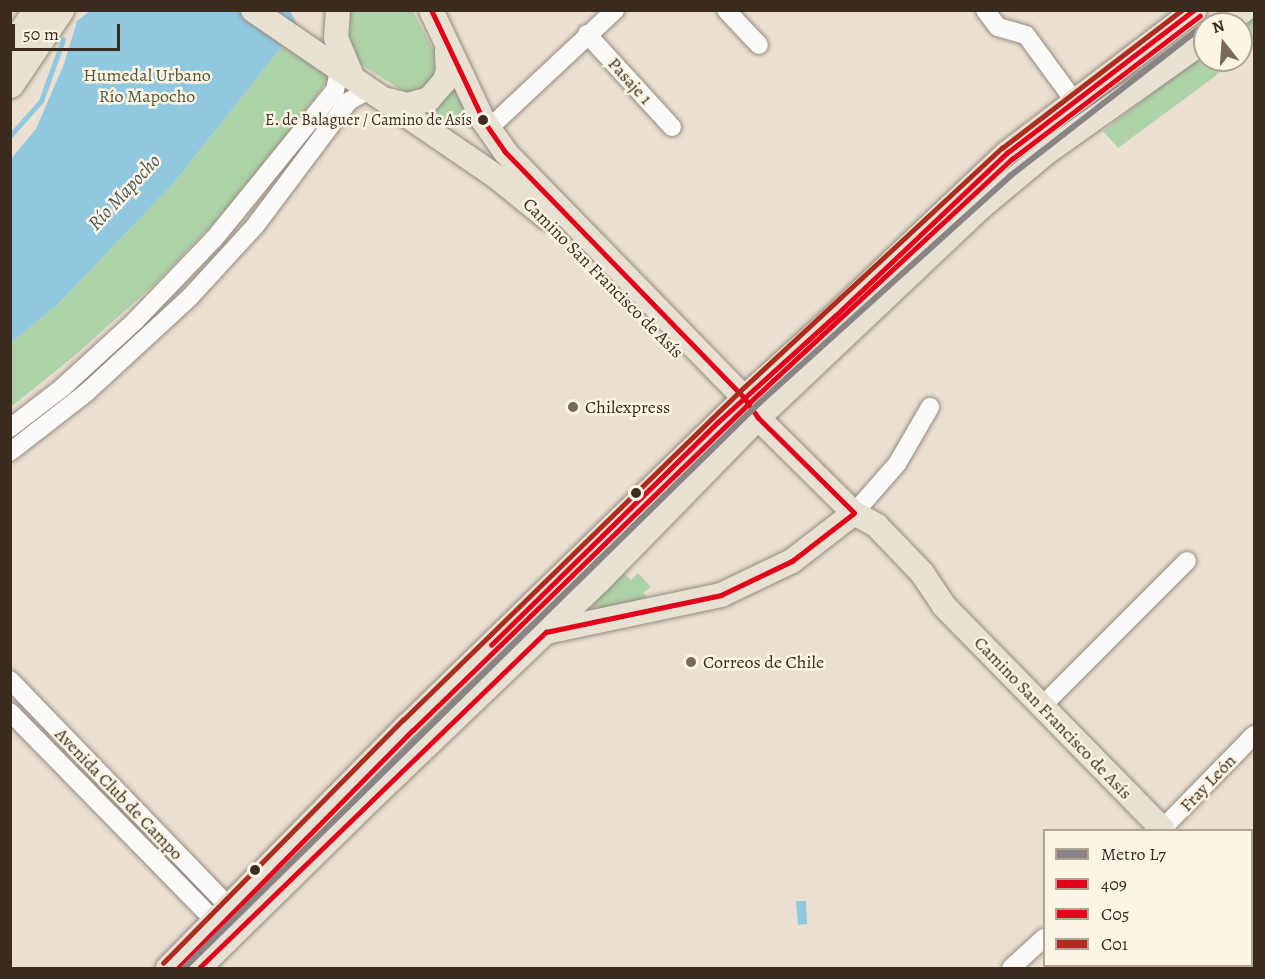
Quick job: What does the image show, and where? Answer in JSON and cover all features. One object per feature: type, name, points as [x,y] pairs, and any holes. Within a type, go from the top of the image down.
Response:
[{"type":"highway","points":[[10,48],[52,11]]},
{"type":"highway","points":[[10,84],[52,11]]},
{"type":"main road","name":"Camino San Francisco de Asís","points":[[253,10],[444,140],[527,200],[559,229],[708,382],[718,402],[718,422]]},
{"type":"main road","points":[[338,10],[336,38],[361,83],[407,105],[419,103],[437,92],[448,71],[447,48]]},
{"type":"main road","name":"Camino San Francisco de Asís","points":[[431,10],[447,48],[488,129],[537,187],[744,398],[758,418],[854,513],[868,540],[920,592],[944,606],[1161,829]]},
{"type":"main road","points":[[168,969],[453,682],[718,422],[835,316],[1000,159],[1195,10]]},
{"type":"main road","points":[[199,969],[546,632],[758,418],[1005,186],[1056,145],[1193,48]]},
{"type":"main road","points":[[444,140],[465,141],[488,129]]},
{"type":"main road","points":[[546,632],[722,595],[792,561],[854,513]]},
{"type":"main road","points":[[451,722],[446,705],[453,682]]},
{"type":"street","points":[[488,129],[615,10]]},
{"type":"street","points":[[726,10],[759,45]]},
{"type":"street","points":[[985,10],[998,27],[1026,35],[1075,102]]},
{"type":"street","name":"Pasaje 1","points":[[587,34],[672,127]]},
{"type":"street","points":[[10,428],[104,350],[179,278],[214,239],[335,90],[338,76],[361,83],[255,226],[190,297],[87,392],[10,452]]},
{"type":"street","points":[[854,513],[897,464],[930,407]]},
{"type":"street","points":[[1042,706],[1187,561]]},
{"type":"street","name":"Avenida Club de Campo","points":[[10,680],[131,806],[223,915]]},
{"type":"street","points":[[11,712],[27,699]]},
{"type":"street","name":"Avenida Club de Campo","points":[[11,712],[116,822],[223,915]]},
{"type":"street","name":"Fray León","points":[[1163,829],[1254,735]]},
{"type":"street","points":[[116,822],[131,806]]},
{"type":"street","points":[[1011,969],[1043,939]]},
{"type":"green space","points":[[350,11],[413,11],[439,60],[434,84],[408,94],[362,65],[349,49],[346,30]]},
{"type":"green space","points":[[1254,16],[1253,48],[1253,17]]},
{"type":"green space","points":[[284,44],[327,72],[328,80],[277,149],[218,219],[155,284],[73,357],[11,407],[11,343],[58,304],[172,185]]},
{"type":"green space","points":[[1193,62],[1193,72],[1221,72],[1118,148],[1103,131]]},
{"type":"green space","points":[[453,82],[476,125],[474,130],[454,125],[429,109]]},
{"type":"green space","points":[[624,573],[631,580],[638,573],[651,587],[643,593],[647,597],[636,605],[592,611],[594,603]]},
{"type":"water","name":"Humedal Urbano Río Mapocho","points":[[90,11],[290,11],[297,24],[284,44],[172,185],[58,304],[11,343],[11,159],[36,129],[64,64],[77,21]]},
{"type":"water","points":[[796,901],[806,901],[807,924],[798,925]]},
{"type":"waterway","points":[[10,136],[41,101],[63,40]]},
{"type":"metro line","name":"L7","points":[[184,968],[758,404],[1010,176],[1193,33]]},
{"type":"transit line","name":"409","points":[[199,968],[546,632],[721,595],[792,561],[854,513],[758,418],[744,398],[505,152],[483,120],[431,10]]},
{"type":"transit line","name":"C01","points":[[163,963],[403,720],[739,392],[1002,148],[1182,10]]},
{"type":"transit line","name":"409","points":[[491,645],[718,422],[835,316],[1007,153],[1194,10]]},
{"type":"transit line","name":"C05","points":[[178,968],[413,730],[749,403],[1012,159],[1193,21]]},
{"type":"place","name":"E. de Balaguer / Camino de Asís","points":[[483,120]]},
{"type":"place","name":"Chilexpress","points":[[573,407]]},
{"type":"place","name":"Correos de Chile","points":[[691,662]]},
{"type":"water label","name":"Río Mapocho","points":[[124,192]]}]
